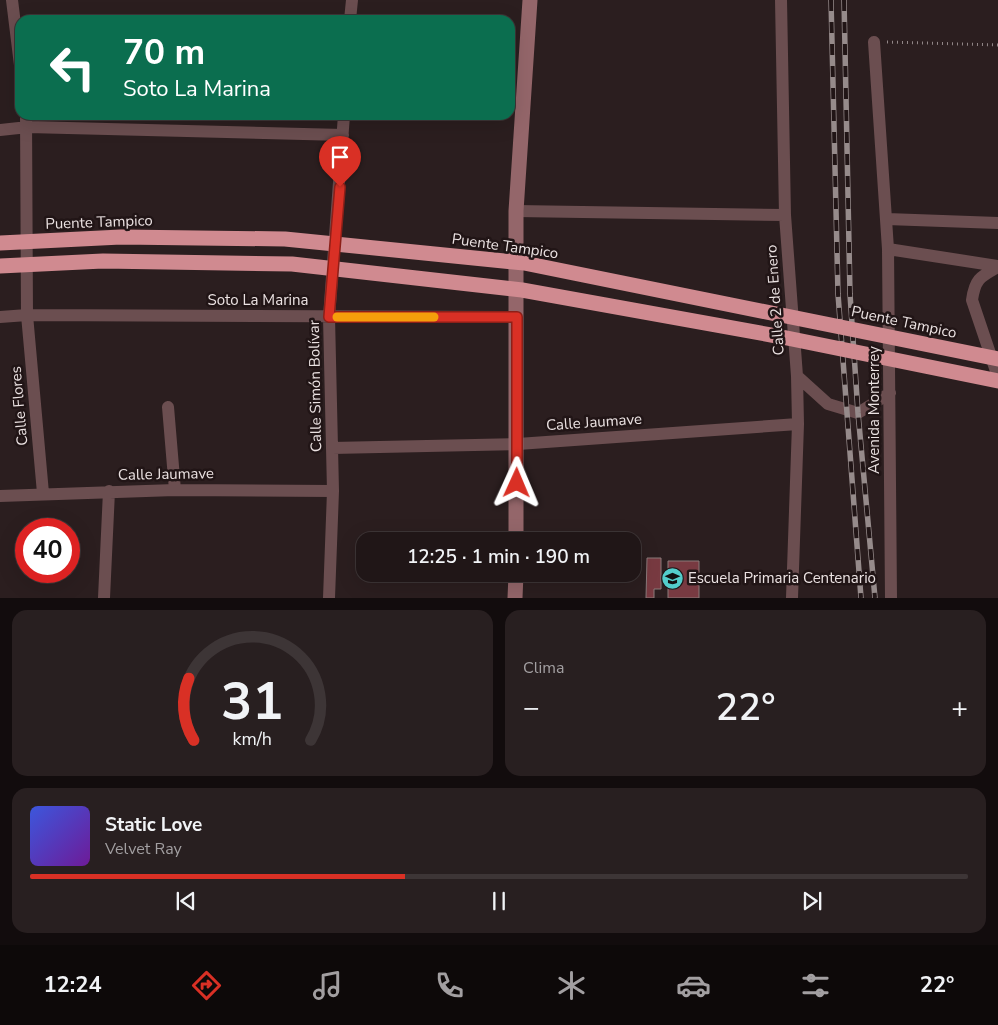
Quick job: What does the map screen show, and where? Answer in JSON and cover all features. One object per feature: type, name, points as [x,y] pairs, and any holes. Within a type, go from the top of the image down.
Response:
[{"type":"highway","name":"Puente Tampico","points":[[0,243],[121,237],[285,239],[524,263],[998,359]]},
{"type":"highway","points":[[0,266],[103,261],[292,264],[522,290],[782,337],[998,381]]},
{"type":"street","points":[[12,0],[15,24]]},
{"type":"street","points":[[350,15],[352,0]]},
{"type":"street","points":[[516,532],[518,444],[516,211],[530,0]]},
{"type":"street","name":"Calle 2 de Enero","points":[[781,0],[785,215],[797,376],[798,424],[792,598]]},
{"type":"street","name":"Avenida Monterrey","points":[[874,42],[888,249],[891,598]]},
{"type":"street","name":"Calle Simón Bolívar","points":[[330,598],[333,491],[329,317],[344,120]]},
{"type":"street","points":[[0,130],[27,121],[343,134]]},
{"type":"street","name":"Calle Flores","points":[[27,121],[27,315],[43,493]]},
{"type":"street","points":[[516,211],[785,215]]},
{"type":"street","points":[[887,219],[998,223]]},
{"type":"street","points":[[888,249],[998,266]]},
{"type":"street","points":[[998,266],[980,277],[974,287],[972,300],[998,377]]},
{"type":"street","name":"Soto La Marina","points":[[0,317],[27,315],[517,317]]},
{"type":"street","points":[[797,376],[828,404],[858,413],[890,393]]},
{"type":"street","points":[[168,407],[176,490]]},
{"type":"street","name":"Calle Jaumave","points":[[332,448],[518,444],[798,424]]},
{"type":"street","name":"Calle Jaumave","points":[[0,496],[43,493],[176,490],[333,491]]},
{"type":"street","points":[[104,598],[110,491]]},
{"type":"street","points":[[515,598],[516,582]]},
{"type":"path","points":[[874,42],[998,45]]},
{"type":"building","points":[[647,558],[661,558],[661,589],[654,589],[654,598],[646,598]]},
{"type":"building","points":[[668,561],[699,561],[699,598],[668,598]]},
{"type":"railway","points":[[831,0],[838,294],[861,598]]},
{"type":"railway","points":[[844,0],[850,294],[858,413],[875,598]]},
{"type":"slow traffic","points":[[337,317],[434,317]]},
{"type":"place","name":"Escuela Primaria Centenario","points":[[672,578]]},
{"type":"route","points":[[340,187],[329,317],[517,317],[517,483]]}]
